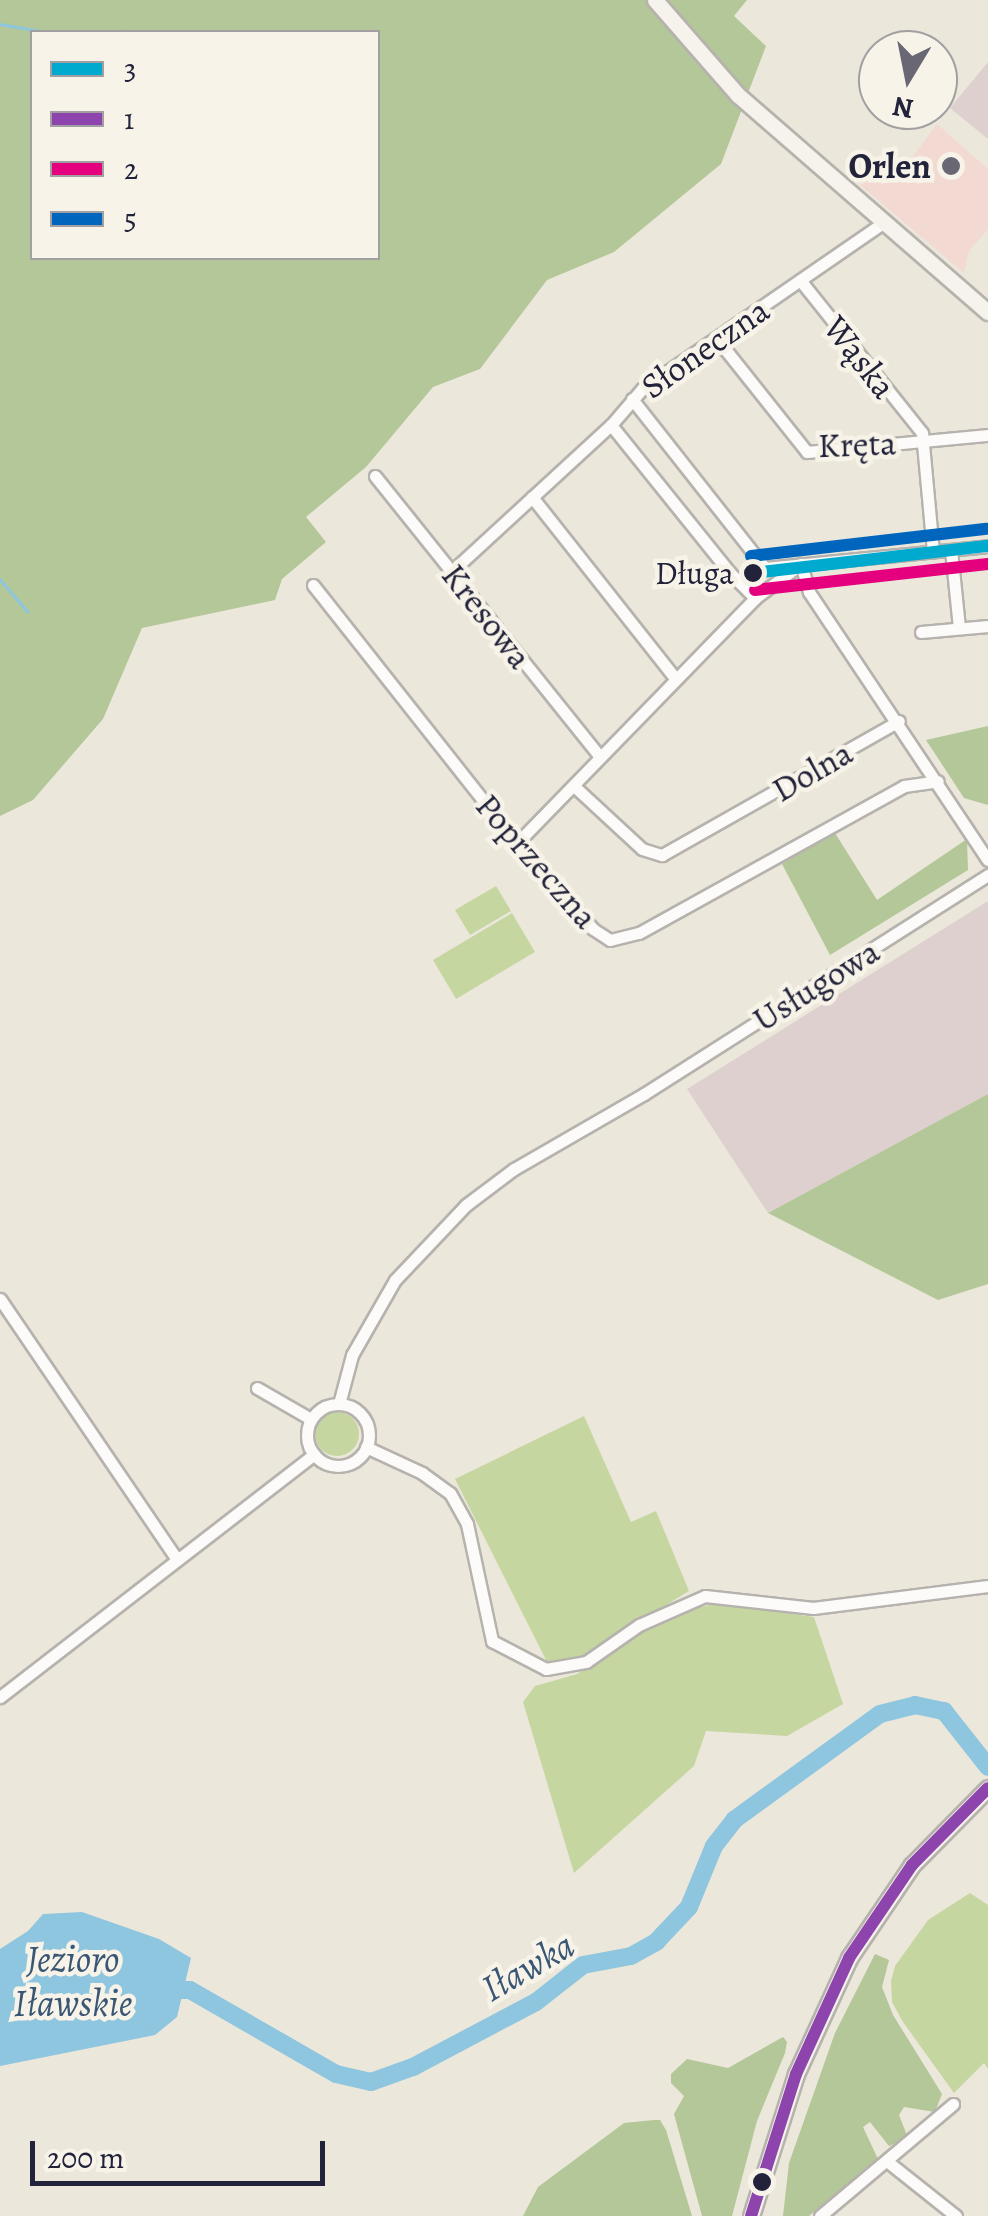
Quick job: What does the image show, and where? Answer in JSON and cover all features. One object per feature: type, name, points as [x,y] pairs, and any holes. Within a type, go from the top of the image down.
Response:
[{"type":"main road","points":[[655,0],[718,71],[988,312]]},
{"type":"main road","points":[[891,223],[988,300]]},
{"type":"main road","points":[[751,2216],[761,2178],[823,2010],[867,1927],[912,1865],[988,1788]]},
{"type":"main road","points":[[761,2178],[761,2216]]},
{"type":"street","name":"Słoneczna","points":[[452,571],[611,425],[632,399],[800,280],[891,223]]},
{"type":"street","name":"Wąska","points":[[800,280],[922,433],[932,551]]},
{"type":"street","name":"Kręta","points":[[718,339],[807,452],[988,435]]},
{"type":"street","points":[[632,399],[765,568]]},
{"type":"street","points":[[611,425],[755,598]]},
{"type":"street","name":"Kresowa","points":[[375,476],[599,756]]},
{"type":"street","points":[[532,497],[675,678]]},
{"type":"street","points":[[741,582],[765,568],[988,546]]},
{"type":"street","points":[[952,550],[959,628]]},
{"type":"street","points":[[516,843],[755,598],[801,564]]},
{"type":"street","points":[[801,564],[809,592],[899,721],[988,860]]},
{"type":"street","name":"Poprzeczna","points":[[313,584],[516,843],[603,938],[621,941],[904,786],[938,781]]},
{"type":"street","points":[[921,632],[988,626]]},
{"type":"street","name":"Dolna","points":[[575,786],[642,849],[662,855],[899,721]]},
{"type":"street","name":"Usługowa","points":[[340,1404],[352,1355],[396,1280],[438,1231],[498,1179],[644,1094],[988,875]]},
{"type":"street","points":[[0,1299],[177,1559]]},
{"type":"street","points":[[257,1388],[311,1419]]},
{"type":"street","points":[[340,1404],[364,1417],[369,1431],[366,1447],[345,1465],[330,1465],[314,1454],[306,1431],[323,1407],[340,1404]]},
{"type":"street","points":[[366,1447],[422,1473],[450,1493],[466,1524],[492,1641],[546,1669],[586,1662],[639,1625],[705,1596],[813,1608],[988,1586]]},
{"type":"street","points":[[0,1697],[314,1454]]},
{"type":"street","points":[[820,2216],[953,2104]]},
{"type":"street","points":[[888,2162],[956,2216]]},
{"type":"shaded area","points":[[988,62],[988,139],[958,115],[958,98]]},
{"type":"shaded area","points":[[933,130],[944,130],[988,169],[988,229],[969,251],[964,273],[860,185],[908,163]]},
{"type":"shaded area","points":[[988,901],[988,1094],[768,1213],[687,1089]]},
{"type":"green space","points":[[0,0],[747,0],[734,16],[766,46],[721,164],[614,252],[547,280],[480,369],[433,387],[366,467],[306,517],[326,542],[282,579],[275,600],[142,628],[103,719],[33,800],[0,816]]},
{"type":"green space","points":[[988,726],[988,805],[964,798],[926,740]]},
{"type":"green space","points":[[835,833],[877,900],[967,839],[968,870],[830,955],[782,864]]},
{"type":"green space","points":[[496,886],[511,911],[470,935],[455,910]]},
{"type":"green space","points":[[512,913],[535,952],[456,999],[433,960]]},
{"type":"green space","points":[[988,1094],[988,1284],[938,1300],[768,1213]]},
{"type":"green space","points":[[337,1412],[352,1419],[359,1434],[352,1449],[337,1456],[322,1449],[315,1434],[322,1419]]},
{"type":"green space","points":[[584,1416],[631,1522],[656,1511],[689,1591],[575,1661],[548,1664],[455,1479]]},
{"type":"green space","points":[[718,1603],[814,1617],[843,1704],[787,1736],[706,1731],[694,1766],[574,1873],[523,1702],[535,1686],[577,1674],[640,1632],[680,1612]]},
{"type":"green space","points":[[970,1893],[988,1905],[988,2069],[984,2063],[954,2093],[903,2022],[892,2002],[891,1981],[895,1966],[928,1920]]},
{"type":"green space","points":[[875,1954],[889,1960],[882,1987],[893,2015],[942,2094],[935,2112],[904,2107],[899,2115],[908,2138],[889,2146],[870,2122],[863,2127],[878,2159],[809,2216],[783,2216],[789,2163],[835,2033]]},
{"type":"green space","points":[[783,2037],[787,2042],[785,2053],[757,2121],[732,2216],[702,2216],[674,2114],[684,2096],[671,2083],[671,2074],[687,2059],[728,2068]]},
{"type":"green space","points":[[660,2120],[692,2216],[523,2216],[538,2187],[624,2123]]},
{"type":"water","name":"Jezioro Iławskie","points":[[82,1912],[159,1939],[191,1958],[177,2017],[155,2035],[0,2066],[0,1949],[28,1931],[43,1914]]},
{"type":"waterway","points":[[0,24],[35,30]]},
{"type":"waterway","points":[[0,579],[28,612]]},
{"type":"waterway","name":"Iławka","points":[[162,1990],[190,1990],[336,2074],[371,2082],[413,2067],[536,2002],[583,1965],[631,1956],[656,1942],[689,1907],[714,1846],[734,1820],[880,1714],[915,1705],[944,1711],[988,1767]]},
{"type":"transit line","name":"5","points":[[751,556],[986,529]]},
{"type":"transit line","name":"3","points":[[753,573],[988,546]]},
{"type":"transit line","name":"2","points":[[755,590],[988,564]]},
{"type":"transit line","name":"1","points":[[751,2216],[796,2074],[849,1958],[912,1865],[988,1788]]},
{"type":"place","name":"Orlen","points":[[951,166]]},
{"type":"place","name":"Długa","points":[[753,573]]}]
